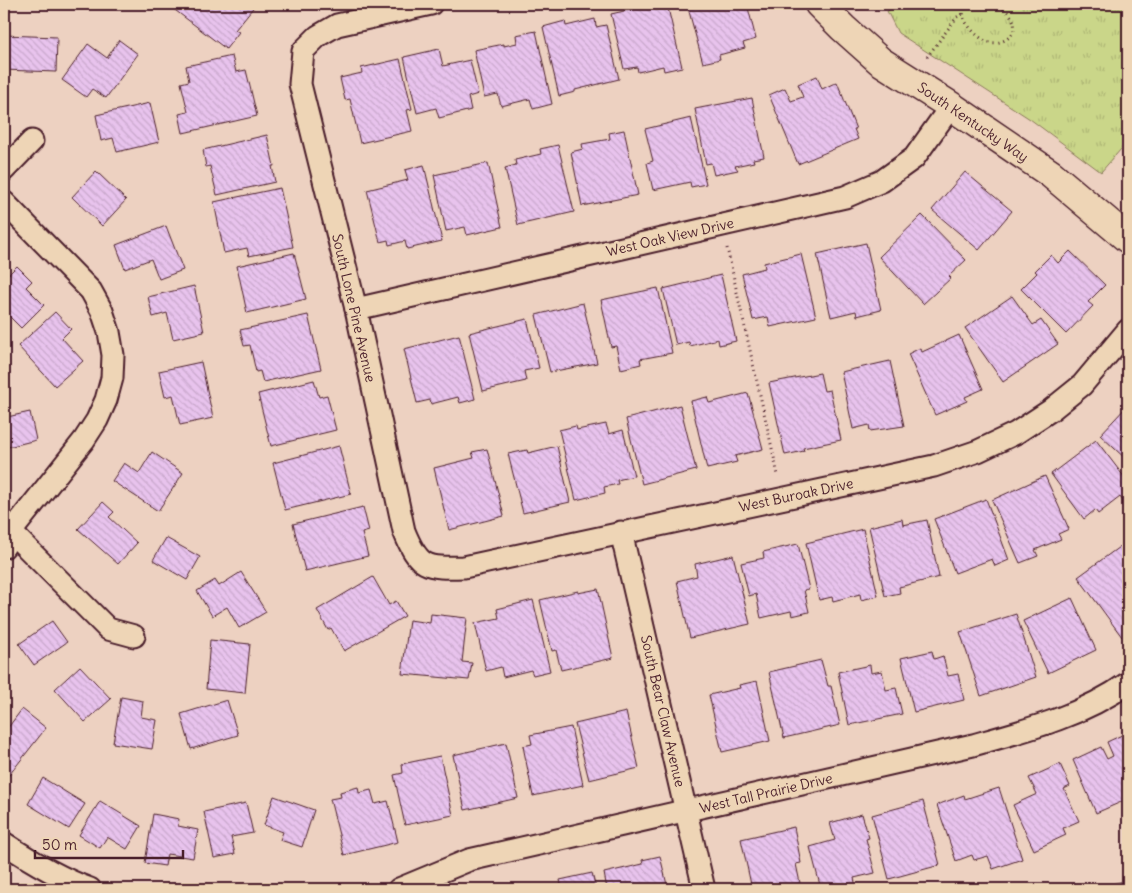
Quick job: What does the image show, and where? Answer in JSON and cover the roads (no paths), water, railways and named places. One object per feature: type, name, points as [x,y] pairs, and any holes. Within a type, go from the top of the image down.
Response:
[{"type":"street","name":"South Lone Pine Avenue","points":[[422,561],[411,549],[404,531],[356,309],[300,84],[303,51],[318,36],[337,25],[431,4]]},
{"type":"street","name":"South Kentucky Way","points":[[819,4],[880,61],[951,106],[1051,174],[1128,240]]},
{"type":"street","name":"West Oak View Drive","points":[[356,309],[845,197],[882,181],[914,158],[951,106]]},
{"type":"street","points":[[4,170],[32,141]]},
{"type":"street","points":[[4,202],[91,292],[102,311],[109,332],[112,355],[112,378],[106,400],[97,420],[84,440],[6,535],[108,628],[134,636]]},
{"type":"street","name":"West Buroak Drive","points":[[422,561],[435,568],[464,567],[934,466],[978,451],[1016,433],[1057,405],[1082,385],[1128,330]]},
{"type":"street","name":"South Bear Claw Avenue","points":[[622,532],[704,889]]},
{"type":"street","name":"West Tall Prairie Drive","points":[[399,889],[468,860],[972,745],[1035,728],[1084,709],[1128,683]]},
{"type":"street","points":[[4,843],[31,861],[78,885],[90,889]]}]
